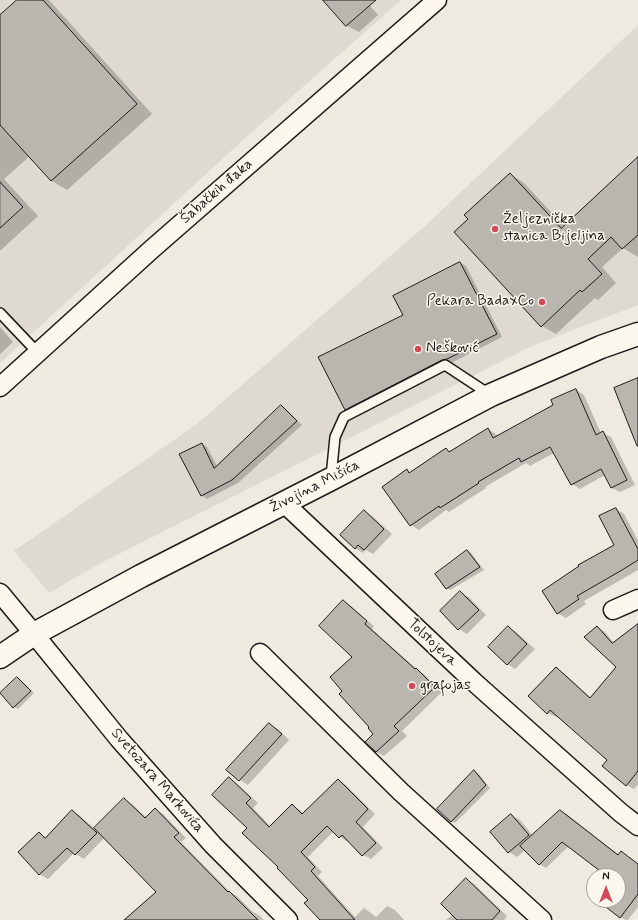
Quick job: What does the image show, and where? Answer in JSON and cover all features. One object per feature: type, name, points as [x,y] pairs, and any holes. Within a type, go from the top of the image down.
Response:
[{"type":"main road","name":"Živojina Mišića","points":[[0,657],[34,634],[141,576],[491,395],[601,347],[638,334]]},
{"type":"street","name":"Šabačkih đaka","points":[[0,387],[152,249],[437,0]]},
{"type":"street","name":"Tolstojeva","points":[[284,503],[474,682],[621,813],[638,826]]},
{"type":"street","name":"Svetozara Markovića","points":[[0,593],[119,739],[208,839],[288,920]]},
{"type":"street","points":[[613,610],[638,599]]},
{"type":"street","points":[[260,653],[401,792],[542,920]]},
{"type":"lane","points":[[0,313],[38,353]]},
{"type":"lane","points":[[331,479],[335,437],[344,417],[446,365],[491,395]]},
{"type":"shaded area","points":[[0,0],[401,0],[242,141],[0,363]]},
{"type":"shaded area","points":[[638,25],[638,305],[532,346],[97,565],[49,593],[14,551],[197,424],[425,226]]},
{"type":"building","points":[[17,0],[43,0],[137,104],[51,181],[0,125],[0,15]]},
{"type":"building","points":[[323,0],[376,0],[346,26]]},
{"type":"building","points":[[638,157],[638,235],[622,249],[611,237],[588,259],[602,274],[582,292],[580,290],[541,327],[454,232],[468,219],[464,215],[510,173],[561,228]]},
{"type":"building","points":[[0,182],[23,207],[0,228]]},
{"type":"building","points":[[460,262],[497,334],[447,359],[442,360],[345,410],[318,357],[403,315],[393,296]]},
{"type":"building","points":[[638,378],[638,446],[637,446],[614,388]]},
{"type":"building","points":[[576,389],[596,435],[603,431],[627,480],[611,488],[601,469],[571,485],[550,447],[521,462],[519,458],[478,482],[479,483],[440,508],[439,506],[410,526],[382,487],[407,469],[409,473],[446,448],[449,452],[488,428],[493,438],[553,405],[551,400]]},
{"type":"building","points":[[281,405],[297,421],[232,480],[201,496],[179,454],[202,443],[214,468]]},
{"type":"building","points":[[616,508],[638,549],[638,560],[577,596],[579,599],[557,614],[542,591],[579,566],[578,565],[614,545],[599,516]]},
{"type":"building","points":[[364,510],[384,529],[364,550],[358,545],[355,549],[340,535]]},
{"type":"building","points":[[467,550],[480,567],[446,589],[435,574]]},
{"type":"building","points":[[460,591],[479,610],[458,630],[440,611]]},
{"type":"building","points":[[343,600],[367,621],[365,624],[415,669],[416,668],[435,687],[394,726],[399,731],[376,752],[365,742],[373,734],[368,728],[369,727],[339,694],[342,691],[330,677],[352,657],[319,626]]},
{"type":"building","points":[[638,624],[638,771],[626,786],[602,766],[607,760],[550,710],[547,714],[528,696],[556,667],[590,698],[616,667],[584,637],[597,626],[612,643]]},
{"type":"building","points":[[508,626],[527,644],[507,665],[488,647]]},
{"type":"building","points":[[17,677],[31,691],[13,708],[0,693]]},
{"type":"building","points":[[269,723],[282,734],[239,781],[226,770]]},
{"type":"building","points":[[474,770],[486,785],[451,822],[437,809]]},
{"type":"building","points":[[229,777],[251,798],[246,803],[269,827],[292,804],[302,814],[338,779],[368,809],[356,822],[376,843],[362,856],[342,835],[339,838],[327,826],[301,852],[315,867],[311,871],[355,920],[320,920],[304,903],[308,900],[277,868],[278,867],[242,833],[247,828],[212,795]]},
{"type":"building","points":[[124,798],[145,818],[155,808],[179,833],[174,837],[258,920],[124,920],[156,892],[94,828]]},
{"type":"building","points":[[72,810],[97,833],[75,855],[67,848],[39,875],[18,852],[39,832],[45,838]]},
{"type":"building","points":[[560,810],[618,855],[621,851],[638,864],[638,894],[620,918],[607,908],[626,908],[626,868],[596,868],[562,842],[539,865],[520,846]]},
{"type":"building","points":[[511,814],[529,835],[508,853],[490,832]]},
{"type":"building","points":[[466,878],[500,911],[492,920],[457,920],[441,904]]},
{"type":"place","name":"Željeznička stanica Bijeljina","points":[[495,229]]},
{"type":"place","name":"Pekara BadaxCo","points":[[542,302]]},
{"type":"place","name":"Nešković","points":[[418,349]]},
{"type":"place","name":"grafojas","points":[[412,686]]}]
